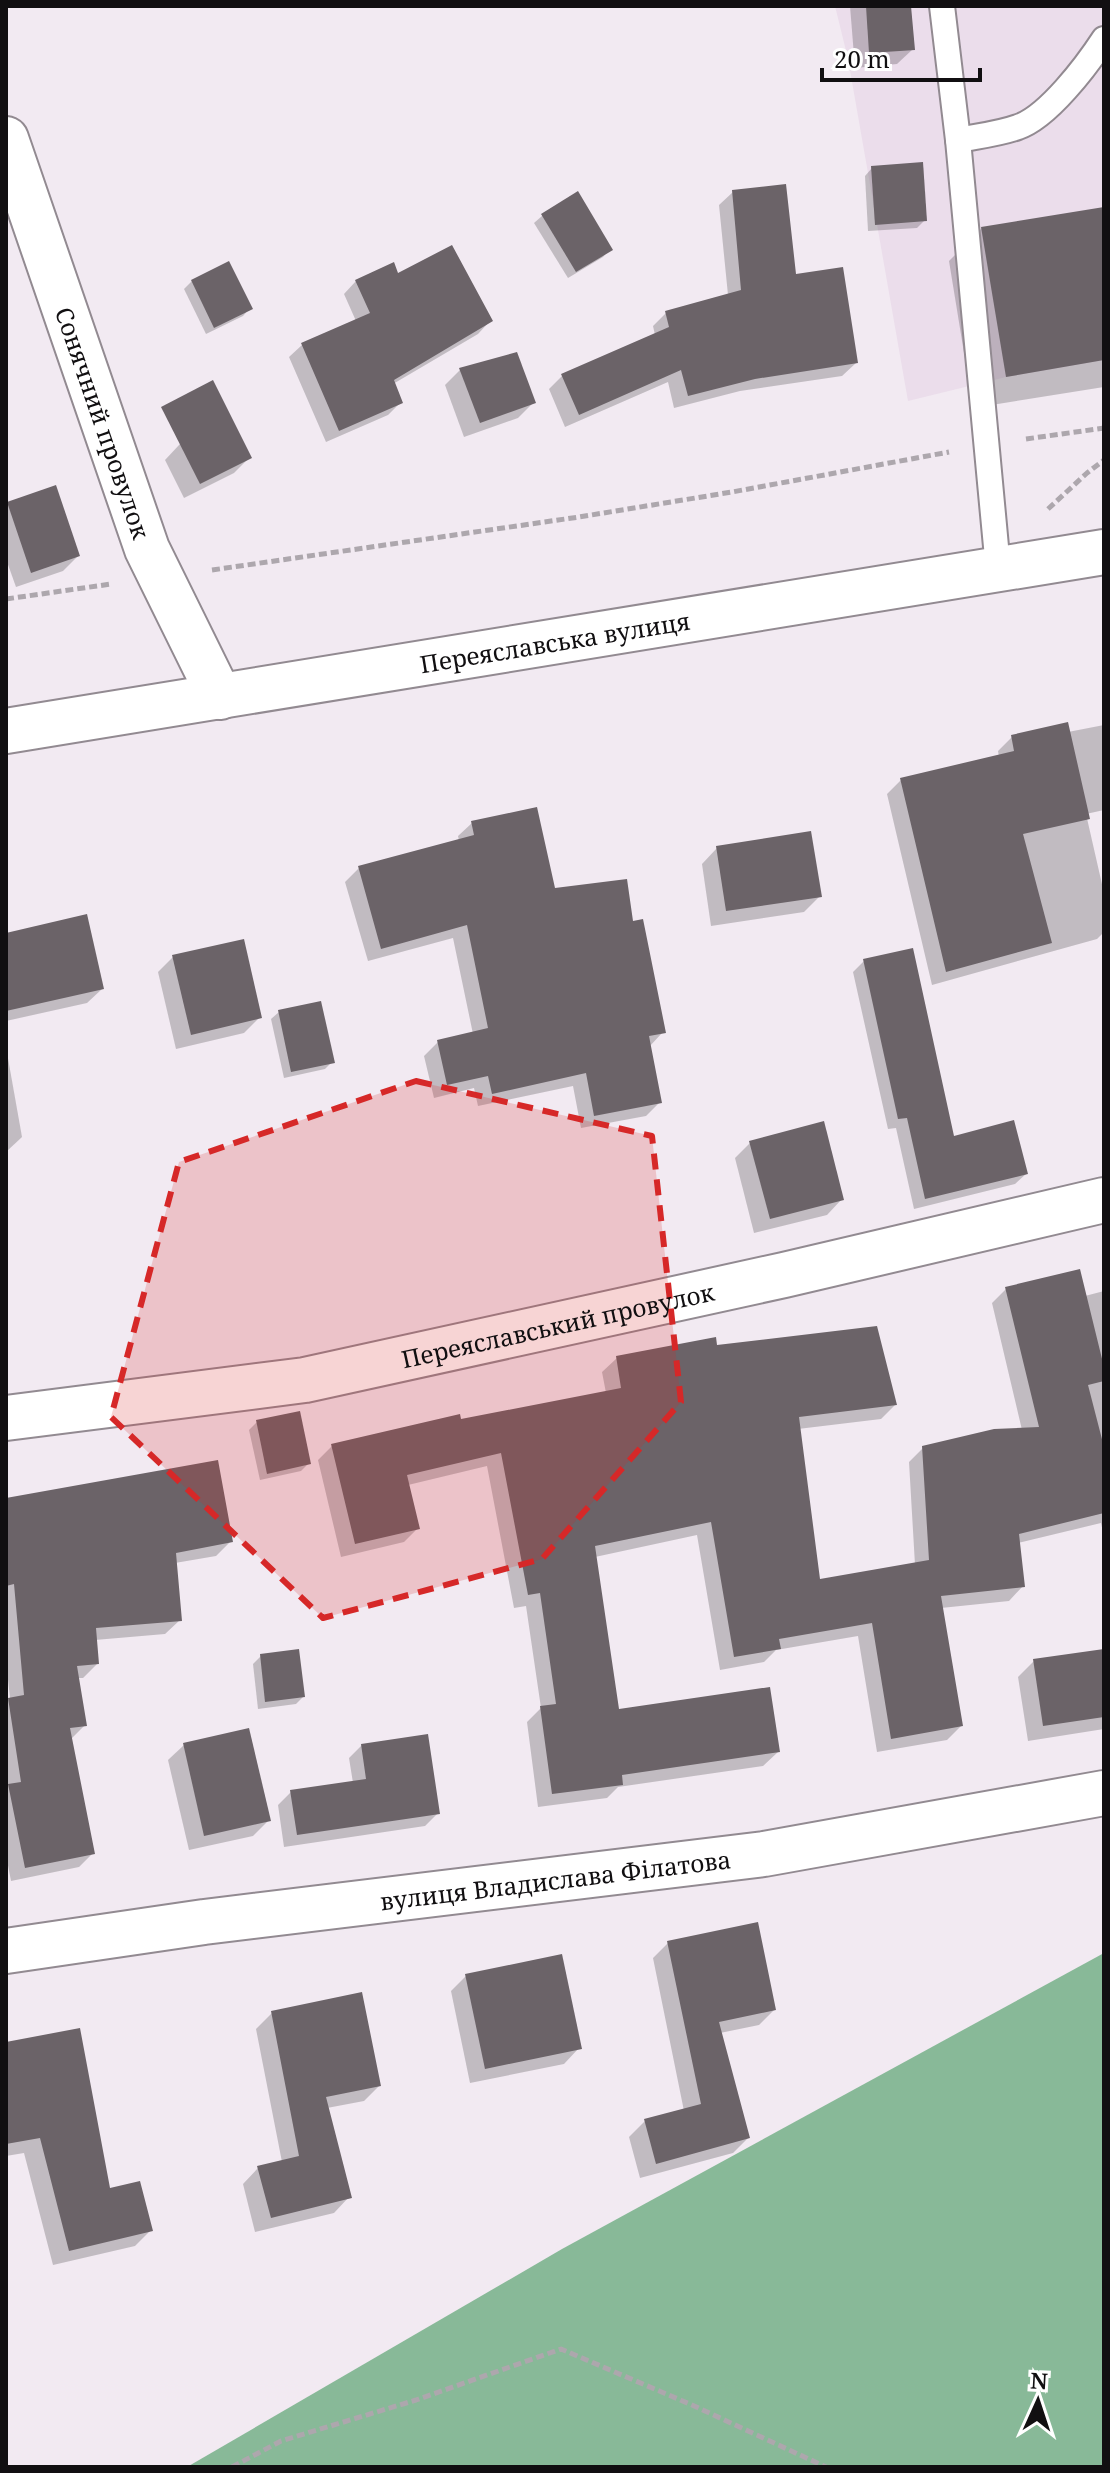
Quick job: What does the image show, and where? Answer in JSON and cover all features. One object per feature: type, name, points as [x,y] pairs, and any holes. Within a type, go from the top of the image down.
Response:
[{"type":"street","name":"Сонячний провулок","points":[[6,139],[135,517],[160,577],[220,697]]},
{"type":"street","name":"Переяславська вулиця","points":[[6,731],[1104,552]]},
{"type":"street","name":"Переяславський провулок","points":[[6,1418],[305,1380],[784,1275],[1104,1200]]},
{"type":"street","name":"вулиця Владислава Філатова","points":[[6,1951],[204,1922],[764,1854],[1104,1793]]},
{"type":"lane","points":[[942,6],[958,140],[998,568]]},
{"type":"lane","points":[[958,140],[1019,127],[1034,120],[1077,76],[1104,39]]},
{"type":"path","points":[[6,599],[579,517],[986,445],[1104,428]]},
{"type":"path","points":[[232,2467],[281,2441],[416,2400],[561,2349],[826,2467]]},
{"type":"highlighted area","points":[[416,1081],[652,1136],[681,1402],[542,1559],[323,1618],[111,1417],[179,1162]]},
{"type":"shaded area","points":[[835,6],[1104,6],[1104,360],[1006,377],[908,401],[848,59]]},
{"type":"green space","points":[[1104,1953],[1104,2467],[187,2467],[562,2249]]},
{"type":"building","points":[[866,6],[911,6],[915,50],[869,53]]},
{"type":"building","points":[[923,162],[927,221],[875,225],[871,166]]},
{"type":"building","points":[[786,184],[796,274],[843,267],[858,363],[755,379],[688,396],[681,370],[579,415],[561,374],[669,327],[665,311],[741,290],[732,190]]},
{"type":"building","points":[[578,191],[613,250],[576,272],[541,214]]},
{"type":"building","points":[[1104,207],[1104,360],[1006,377],[981,227]]},
{"type":"building","points":[[452,245],[493,321],[394,380],[403,403],[339,431],[301,343],[370,313],[355,280],[394,262],[398,273]]},
{"type":"building","points":[[229,261],[253,309],[214,328],[191,280]]},
{"type":"building","points":[[517,352],[536,403],[480,423],[459,368]]},
{"type":"building","points":[[213,380],[252,458],[200,484],[161,407]]},
{"type":"building","points":[[56,485],[80,556],[31,573],[7,502]]},
{"type":"building","points":[[1068,722],[1090,819],[1023,834],[1052,943],[946,972],[900,778],[1014,751],[1011,735]]},
{"type":"building","points":[[537,807],[555,888],[627,879],[633,921],[643,919],[666,1033],[649,1036],[662,1103],[594,1116],[586,1073],[492,1094],[488,1076],[447,1085],[437,1040],[488,1028],[467,925],[381,949],[358,866],[474,835],[471,821]]},
{"type":"building","points":[[811,831],[822,897],[726,911],[716,846]]},
{"type":"building","points":[[87,914],[104,989],[6,1011],[6,933]]},
{"type":"building","points":[[244,939],[262,1018],[191,1035],[172,955]]},
{"type":"building","points":[[913,948],[954,1136],[1014,1120],[1028,1174],[925,1199],[907,1118],[898,1119],[863,959]]},
{"type":"building","points":[[321,1001],[335,1063],[291,1072],[278,1010]]},
{"type":"building","points":[[824,1121],[844,1200],[770,1219],[749,1141]]},
{"type":"building","points":[[1080,1269],[1104,1367],[1104,1381],[1088,1385],[1104,1447],[1104,1513],[1019,1534],[1025,1587],[941,1596],[963,1726],[891,1739],[872,1623],[779,1639],[781,1649],[734,1657],[711,1522],[595,1546],[619,1709],[770,1687],[780,1752],[622,1775],[623,1785],[552,1794],[540,1706],[556,1704],[540,1593],[528,1595],[501,1453],[407,1475],[420,1529],[355,1544],[331,1444],[460,1414],[461,1419],[621,1388],[616,1356],[716,1337],[717,1345],[877,1326],[897,1405],[799,1417],[820,1579],[929,1560],[922,1446],[994,1429],[1039,1427],[1005,1287]]},
{"type":"building","points":[[300,1411],[311,1464],[267,1474],[256,1420]]},
{"type":"building","points":[[218,1460],[233,1542],[176,1553],[182,1621],[96,1628],[99,1664],[77,1666],[87,1726],[70,1728],[95,1854],[25,1868],[8,1784],[21,1782],[8,1698],[24,1695],[14,1584],[6,1586],[6,1498]]},
{"type":"building","points":[[299,1649],[305,1697],[265,1702],[260,1654]]},
{"type":"building","points":[[1104,1649],[1104,1717],[1043,1726],[1033,1659]]},
{"type":"building","points":[[249,1728],[271,1821],[204,1836],[183,1743]]},
{"type":"building","points":[[428,1734],[440,1814],[297,1835],[290,1790],[366,1779],[361,1744]]},
{"type":"building","points":[[758,1922],[776,2010],[719,2022],[750,2138],[656,2164],[644,2119],[701,2104],[667,1941]]},
{"type":"building","points":[[562,1954],[582,2049],[485,2069],[465,1974]]},
{"type":"building","points":[[362,1992],[381,2086],[326,2097],[352,2198],[271,2218],[257,2166],[299,2156],[271,2011]]},
{"type":"building","points":[[80,2028],[110,2188],[140,2181],[153,2231],[69,2251],[40,2138],[6,2144],[6,2042]]}]
